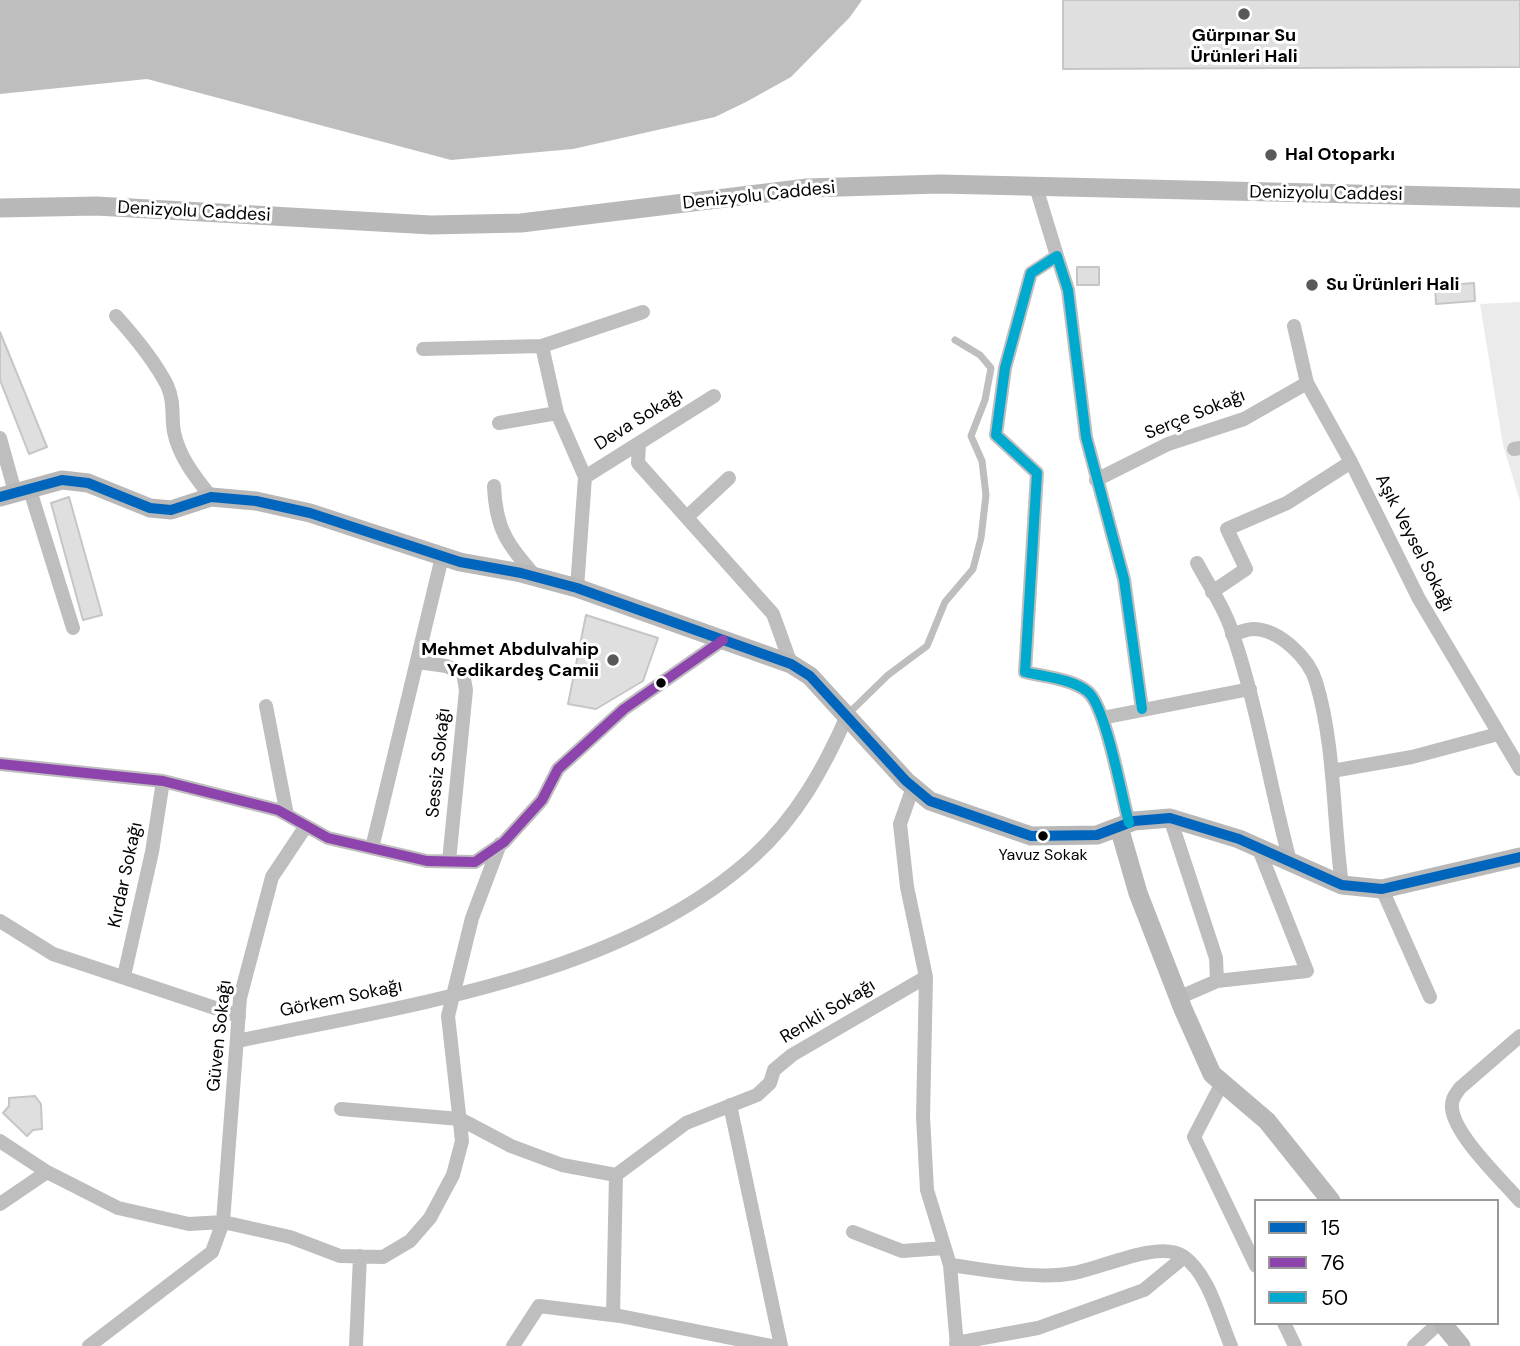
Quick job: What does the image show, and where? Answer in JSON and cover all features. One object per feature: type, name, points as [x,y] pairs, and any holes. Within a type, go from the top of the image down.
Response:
[{"type":"street","name":"Denizyolu Caddesi","points":[[0,208],[96,206],[444,225],[521,223],[616,214],[807,188],[940,184],[1520,198]]},
{"type":"street","points":[[1036,187],[1068,290],[1086,437],[1124,579],[1142,709]]},
{"type":"street","points":[[1057,256],[1031,273],[1005,368],[996,435],[1037,473],[1026,672],[1070,683],[1090,693],[1102,718],[1138,893],[1178,998],[1212,1074],[1267,1121],[1329,1199]]},
{"type":"street","points":[[422,349],[542,346],[643,312]]},
{"type":"street","points":[[116,316],[136,339],[167,386],[175,412],[174,431],[187,464],[211,497]]},
{"type":"street","name":"Aşık Veysel Sokağı","points":[[1294,326],[1307,383],[1351,462],[1419,599],[1520,769]]},
{"type":"street","points":[[542,346],[557,413],[585,477],[577,588]]},
{"type":"street","name":"Serçe Sokağı","points":[[1096,480],[1168,443],[1244,419],[1307,383]]},
{"type":"street","name":"Deva Sokağı","points":[[585,477],[714,396]]},
{"type":"street","points":[[499,423],[557,413]]},
{"type":"street","points":[[0,438],[15,492],[73,628]]},
{"type":"street","points":[[639,444],[638,463],[773,614],[791,664]]},
{"type":"street","points":[[1212,592],[1246,569],[1227,529],[1287,503],[1351,462]]},
{"type":"street","points":[[687,517],[729,478]]},
{"type":"street","points":[[15,492],[62,480],[88,483],[150,508],[171,510],[211,497],[256,500],[310,513],[442,556],[577,588],[791,664],[810,677],[913,787],[930,801],[1031,836],[1097,835],[1124,825],[1170,818],[1258,847],[1342,885],[1382,889],[1520,858]]},
{"type":"street","points":[[494,486],[496,517],[511,547],[535,576]]},
{"type":"street","points":[[372,848],[442,556]]},
{"type":"street","points":[[1197,564],[1232,634],[1250,689],[1272,795],[1290,861]]},
{"type":"street","points":[[1232,634],[1254,629],[1284,640],[1302,659],[1316,680],[1332,771],[1342,885]]},
{"type":"street","points":[[0,764],[163,781],[247,800],[287,815],[328,838],[427,861],[475,862],[500,844],[542,800],[558,769],[624,709],[723,639]]},
{"type":"street","name":"Sessiz Sokağı","points":[[418,662],[446,666],[463,673],[466,690],[449,861]]},
{"type":"street","points":[[1102,718],[1250,689]]},
{"type":"street","points":[[266,706],[287,815]]},
{"type":"street","name":"Görkem Sokağı","points":[[237,1041],[453,995],[555,966],[614,944],[723,880],[754,855],[811,788],[826,764],[847,716]]},
{"type":"street","points":[[1332,771],[1412,757],[1498,734]]},
{"type":"street","name":"Kırdar Sokağı","points":[[124,976],[152,852],[163,781]]},
{"type":"street","points":[[913,787],[900,824],[907,887],[926,977],[923,1117],[927,1190],[950,1265],[956,1344],[1038,1328],[1144,1290],[1184,1257]]},
{"type":"street","points":[[1170,818],[1216,958],[1217,981]]},
{"type":"street","name":"Güven Sokağı","points":[[89,1346],[212,1252],[223,1222],[240,998],[272,877],[306,826]]},
{"type":"street","points":[[0,1141],[47,1172],[118,1208],[189,1224],[223,1222],[290,1237],[340,1256],[383,1257],[410,1241],[430,1219],[453,1175],[462,1141],[448,1016],[472,918],[500,844]]},
{"type":"street","points":[[1178,998],[1217,981],[1307,971],[1258,847]]},
{"type":"street","points":[[1382,889],[1430,997]]},
{"type":"street","points":[[0,921],[53,954],[239,1016]]},
{"type":"street","name":"Renkli Sokağı","points":[[615,1175],[686,1123],[757,1095],[770,1083],[774,1070],[792,1055],[926,977]]},
{"type":"street","points":[[1520,1036],[1460,1088],[1453,1097],[1452,1107],[1461,1130],[1520,1201]]},
{"type":"street","points":[[1223,1083],[1194,1137],[1254,1262]]},
{"type":"street","points":[[730,1105],[781,1346]]},
{"type":"street","points":[[341,1109],[460,1119],[511,1146],[562,1165],[615,1175],[613,1315]]},
{"type":"street","points":[[0,1204],[47,1172]]},
{"type":"street","points":[[853,1232],[902,1251],[944,1248]]},
{"type":"street","points":[[950,1265],[1019,1274],[1072,1274],[1166,1249],[1184,1257],[1205,1284],[1231,1346]]},
{"type":"street","points":[[356,1346],[360,1256]]},
{"type":"street","points":[[513,1346],[539,1306],[613,1315],[772,1346]]},
{"type":"street","points":[[1285,1325],[1295,1346]]},
{"type":"street","points":[[1414,1346],[1439,1325]]},
{"type":"street","points":[[1443,1325],[1461,1346]]},
{"type":"lane","points":[[847,716],[888,676],[927,646],[945,602],[973,569],[981,538],[986,495],[982,460],[971,436],[985,400],[992,368],[980,355],[955,340]]},
{"type":"shaded area","points":[[0,0],[862,0],[850,17],[791,77],[715,117],[573,149],[451,160],[147,79],[0,94]]},
{"type":"shaded area","points":[[1520,302],[1520,501],[1503,445],[1480,304]]},
{"type":"building","points":[[1063,0],[1520,0],[1520,67],[1063,69]]},
{"type":"building","points":[[1077,267],[1099,267],[1099,285],[1077,285]]},
{"type":"building","points":[[1474,283],[1475,301],[1436,304],[1435,286]]},
{"type":"building","points":[[0,332],[47,447],[29,454],[0,380]]},
{"type":"building","points":[[69,497],[102,615],[83,620],[51,503]]},
{"type":"building","name":"Mehmet Abdulvahip Yedikardeş Camii","points":[[586,615],[658,638],[643,681],[596,709],[568,704]]},
{"type":"building","points":[[35,1096],[41,1104],[42,1129],[33,1130],[27,1136],[3,1113],[9,1106],[9,1098]]},
{"type":"transit line","name":"50","points":[[1129,823],[1113,754],[1095,701],[1088,692],[1075,684],[1025,672],[1037,473],[996,435],[1005,368],[1031,273],[1057,256],[1068,290],[1086,437],[1124,579],[1142,709]]},
{"type":"transit line","name":"15","points":[[0,497],[62,480],[88,483],[150,508],[171,510],[211,497],[256,501],[310,513],[460,562],[521,573],[577,588],[791,664],[810,676],[906,781],[930,801],[1031,836],[1097,835],[1134,821],[1170,818],[1239,839],[1342,885],[1382,889],[1520,857]]},
{"type":"transit line","name":"76","points":[[0,764],[163,781],[278,810],[328,838],[427,861],[475,862],[504,842],[542,800],[558,769],[624,709],[723,640]]},
{"type":"place","name":"Gürpınar Su Ürünleri Hali","points":[[1244,14]]},
{"type":"place","name":"Hal Otoparkı","points":[[1271,155]]},
{"type":"place","name":"Su Ürünleri Hali","points":[[1312,285]]},
{"type":"place","name":"Mehmet Abdulvahip Yedikardeş Camii","points":[[613,660]]},
{"type":"place","name":"Yavuz Sokak","points":[[1043,836]]}]
